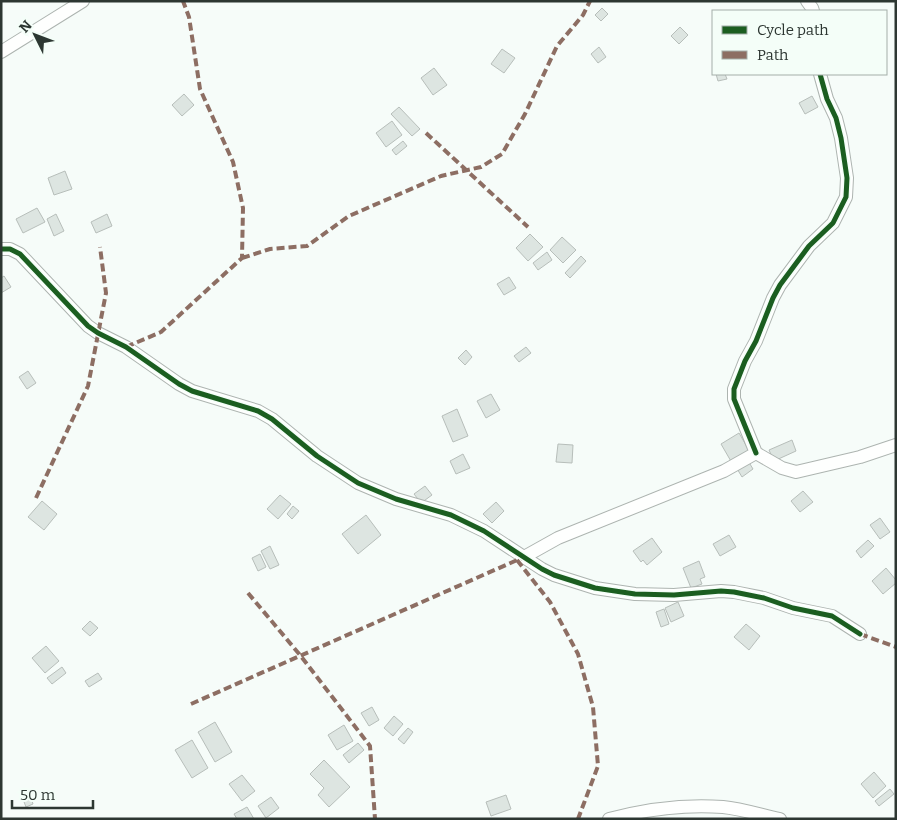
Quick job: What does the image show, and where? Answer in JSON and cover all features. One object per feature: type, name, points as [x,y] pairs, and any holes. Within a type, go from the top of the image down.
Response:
[{"type":"street","points":[[1,52],[83,1]]},
{"type":"street","points":[[820,75],[841,138],[847,178],[846,198],[833,223],[809,246],[780,285],[734,388],[734,400],[756,453],[782,468],[796,472],[860,457],[896,445]]},
{"type":"street","points":[[1,249],[10,249],[20,254],[88,326],[126,347],[179,384],[258,411],[272,419],[317,456],[358,483],[396,499],[452,515],[484,531],[554,575],[595,588],[635,594],[674,595],[721,591],[734,592],[764,598],[793,608],[832,616],[860,634]]},
{"type":"street","points":[[524,557],[566,535],[724,471],[756,453]]},
{"type":"street","points":[[609,819],[639,811],[687,806],[725,808],[780,819]]},
{"type":"building","points":[[602,8],[608,14],[601,21],[595,15]]},
{"type":"building","points":[[680,27],[688,35],[679,44],[671,36]]},
{"type":"building","points":[[599,47],[606,57],[598,63],[591,54]]},
{"type":"building","points":[[502,49],[515,58],[504,73],[491,64]]},
{"type":"building","points":[[434,68],[447,85],[433,95],[421,78]]},
{"type":"building","points":[[716,75],[725,75],[727,79],[718,81]]},
{"type":"building","points":[[184,94],[194,105],[182,116],[172,105]]},
{"type":"building","points":[[812,96],[818,107],[805,114],[799,103]]},
{"type":"building","points":[[399,107],[420,129],[412,136],[391,114]]},
{"type":"building","points":[[392,121],[402,135],[386,147],[376,133]]},
{"type":"building","points":[[403,141],[407,146],[396,155],[392,150]]},
{"type":"building","points":[[65,171],[72,189],[54,195],[48,178]]},
{"type":"building","points":[[37,208],[45,222],[23,233],[16,219]]},
{"type":"building","points":[[56,214],[64,231],[54,236],[47,219]]},
{"type":"building","points":[[107,214],[112,226],[96,233],[91,222]]},
{"type":"building","points":[[530,234],[543,247],[528,261],[516,248]]},
{"type":"building","points":[[562,237],[576,250],[563,263],[550,250]]},
{"type":"building","points":[[547,252],[552,260],[538,270],[533,263]]},
{"type":"building","points":[[581,256],[586,261],[570,278],[565,273]]},
{"type":"building","points":[[4,276],[11,287],[1,293],[1,278]]},
{"type":"building","points":[[509,277],[516,288],[504,295],[497,284]]},
{"type":"building","points":[[526,347],[531,353],[519,362],[514,356]]},
{"type":"building","points":[[466,350],[472,357],[465,365],[458,358]]},
{"type":"building","points":[[28,371],[36,383],[27,389],[19,377]]},
{"type":"building","points":[[491,394],[500,410],[486,418],[477,401]]},
{"type":"building","points":[[457,409],[468,436],[453,442],[442,416]]},
{"type":"building","points":[[739,433],[750,452],[732,463],[721,444]]},
{"type":"building","points":[[792,440],[796,451],[774,461],[769,450]]},
{"type":"building","points":[[558,444],[573,445],[572,463],[556,462]]},
{"type":"building","points":[[463,454],[470,468],[456,474],[450,461]]},
{"type":"building","points":[[747,459],[753,469],[742,477],[736,467]]},
{"type":"building","points":[[425,486],[432,495],[421,503],[414,494]]},
{"type":"building","points":[[803,491],[813,502],[800,512],[791,501]]},
{"type":"building","points":[[280,495],[291,504],[278,519],[267,509]]},
{"type":"building","points":[[42,501],[57,514],[44,530],[28,517]]},
{"type":"building","points":[[496,502],[504,511],[492,523],[483,514]]},
{"type":"building","points":[[293,506],[299,511],[292,519],[287,514]]},
{"type":"building","points":[[366,515],[381,535],[358,554],[342,534]]},
{"type":"building","points":[[880,518],[890,532],[880,539],[870,525]]},
{"type":"building","points":[[729,535],[736,547],[720,556],[713,544]]},
{"type":"building","points":[[652,538],[662,552],[647,565],[643,560],[641,562],[633,551]]},
{"type":"building","points":[[868,540],[874,546],[861,558],[856,551]]},
{"type":"building","points":[[270,546],[279,565],[270,569],[261,551]]},
{"type":"building","points":[[260,554],[266,567],[258,571],[252,558]]},
{"type":"building","points":[[699,561],[705,577],[700,579],[702,584],[691,588],[683,568]]},
{"type":"building","points":[[886,568],[896,580],[896,583],[883,594],[872,581]]},
{"type":"building","points":[[678,602],[684,616],[671,622],[665,608]]},
{"type":"building","points":[[664,609],[669,624],[661,627],[656,612]]},
{"type":"building","points":[[90,621],[98,628],[90,636],[82,629]]},
{"type":"building","points":[[746,624],[760,636],[749,650],[734,637]]},
{"type":"building","points":[[46,646],[59,661],[45,673],[32,658]]},
{"type":"building","points":[[62,667],[66,673],[52,684],[47,678]]},
{"type":"building","points":[[98,673],[102,679],[89,687],[85,681]]},
{"type":"building","points":[[372,707],[379,720],[369,726],[361,713]]},
{"type":"building","points":[[394,716],[403,724],[393,736],[384,728]]},
{"type":"building","points":[[215,722],[232,752],[215,762],[198,732]]},
{"type":"building","points":[[344,725],[353,741],[337,750],[328,735]]},
{"type":"building","points":[[408,728],[413,732],[404,744],[398,739]]},
{"type":"building","points":[[192,740],[208,768],[192,778],[175,750]]},
{"type":"building","points":[[358,743],[364,750],[349,763],[343,755]]},
{"type":"building","points":[[324,760],[350,787],[329,807],[318,795],[324,788],[310,774]]},
{"type":"building","points":[[874,772],[886,786],[873,798],[861,784]]},
{"type":"building","points":[[242,775],[255,791],[242,801],[229,784]]},
{"type":"building","points":[[890,789],[894,794],[879,806],[875,801]]},
{"type":"building","points":[[29,791],[33,804],[26,807],[21,794]]},
{"type":"building","points":[[506,795],[511,809],[491,816],[486,802]]},
{"type":"building","points":[[271,797],[279,808],[266,818],[258,806]]},
{"type":"building","points":[[247,807],[254,819],[237,819],[234,814]]},
{"type":"marked path","points":[[126,347],[161,332],[242,258],[243,208],[233,162],[200,89],[189,17],[183,1]]},
{"type":"marked path","points":[[242,258],[270,249],[307,246],[349,216],[441,176],[481,167],[502,154],[525,114],[557,46],[583,15],[590,1]]},
{"type":"marked path","points":[[426,133],[528,227]]},
{"type":"marked path","points":[[36,498],[88,386],[106,293],[100,247]]},
{"type":"marked path","points":[[191,704],[524,557]]},
{"type":"marked path","points":[[517,560],[550,602],[578,654],[593,707],[598,766],[578,819]]},
{"type":"marked path","points":[[248,593],[300,655],[370,746],[375,819]]},
{"type":"marked path","points":[[860,634],[896,647]]},
{"type":"cycle path","points":[[756,453],[734,399],[734,389],[780,285],[809,246],[833,223],[846,197],[847,178],[841,138],[820,75]]},
{"type":"cycle path","points":[[1,249],[10,249],[20,254],[88,326],[126,347],[179,384],[192,391],[258,411],[272,419],[317,456],[358,483],[396,499],[451,515],[484,531],[554,575],[595,588],[635,594],[674,595],[721,591],[734,592],[764,598],[793,608],[832,616],[860,634]]}]
